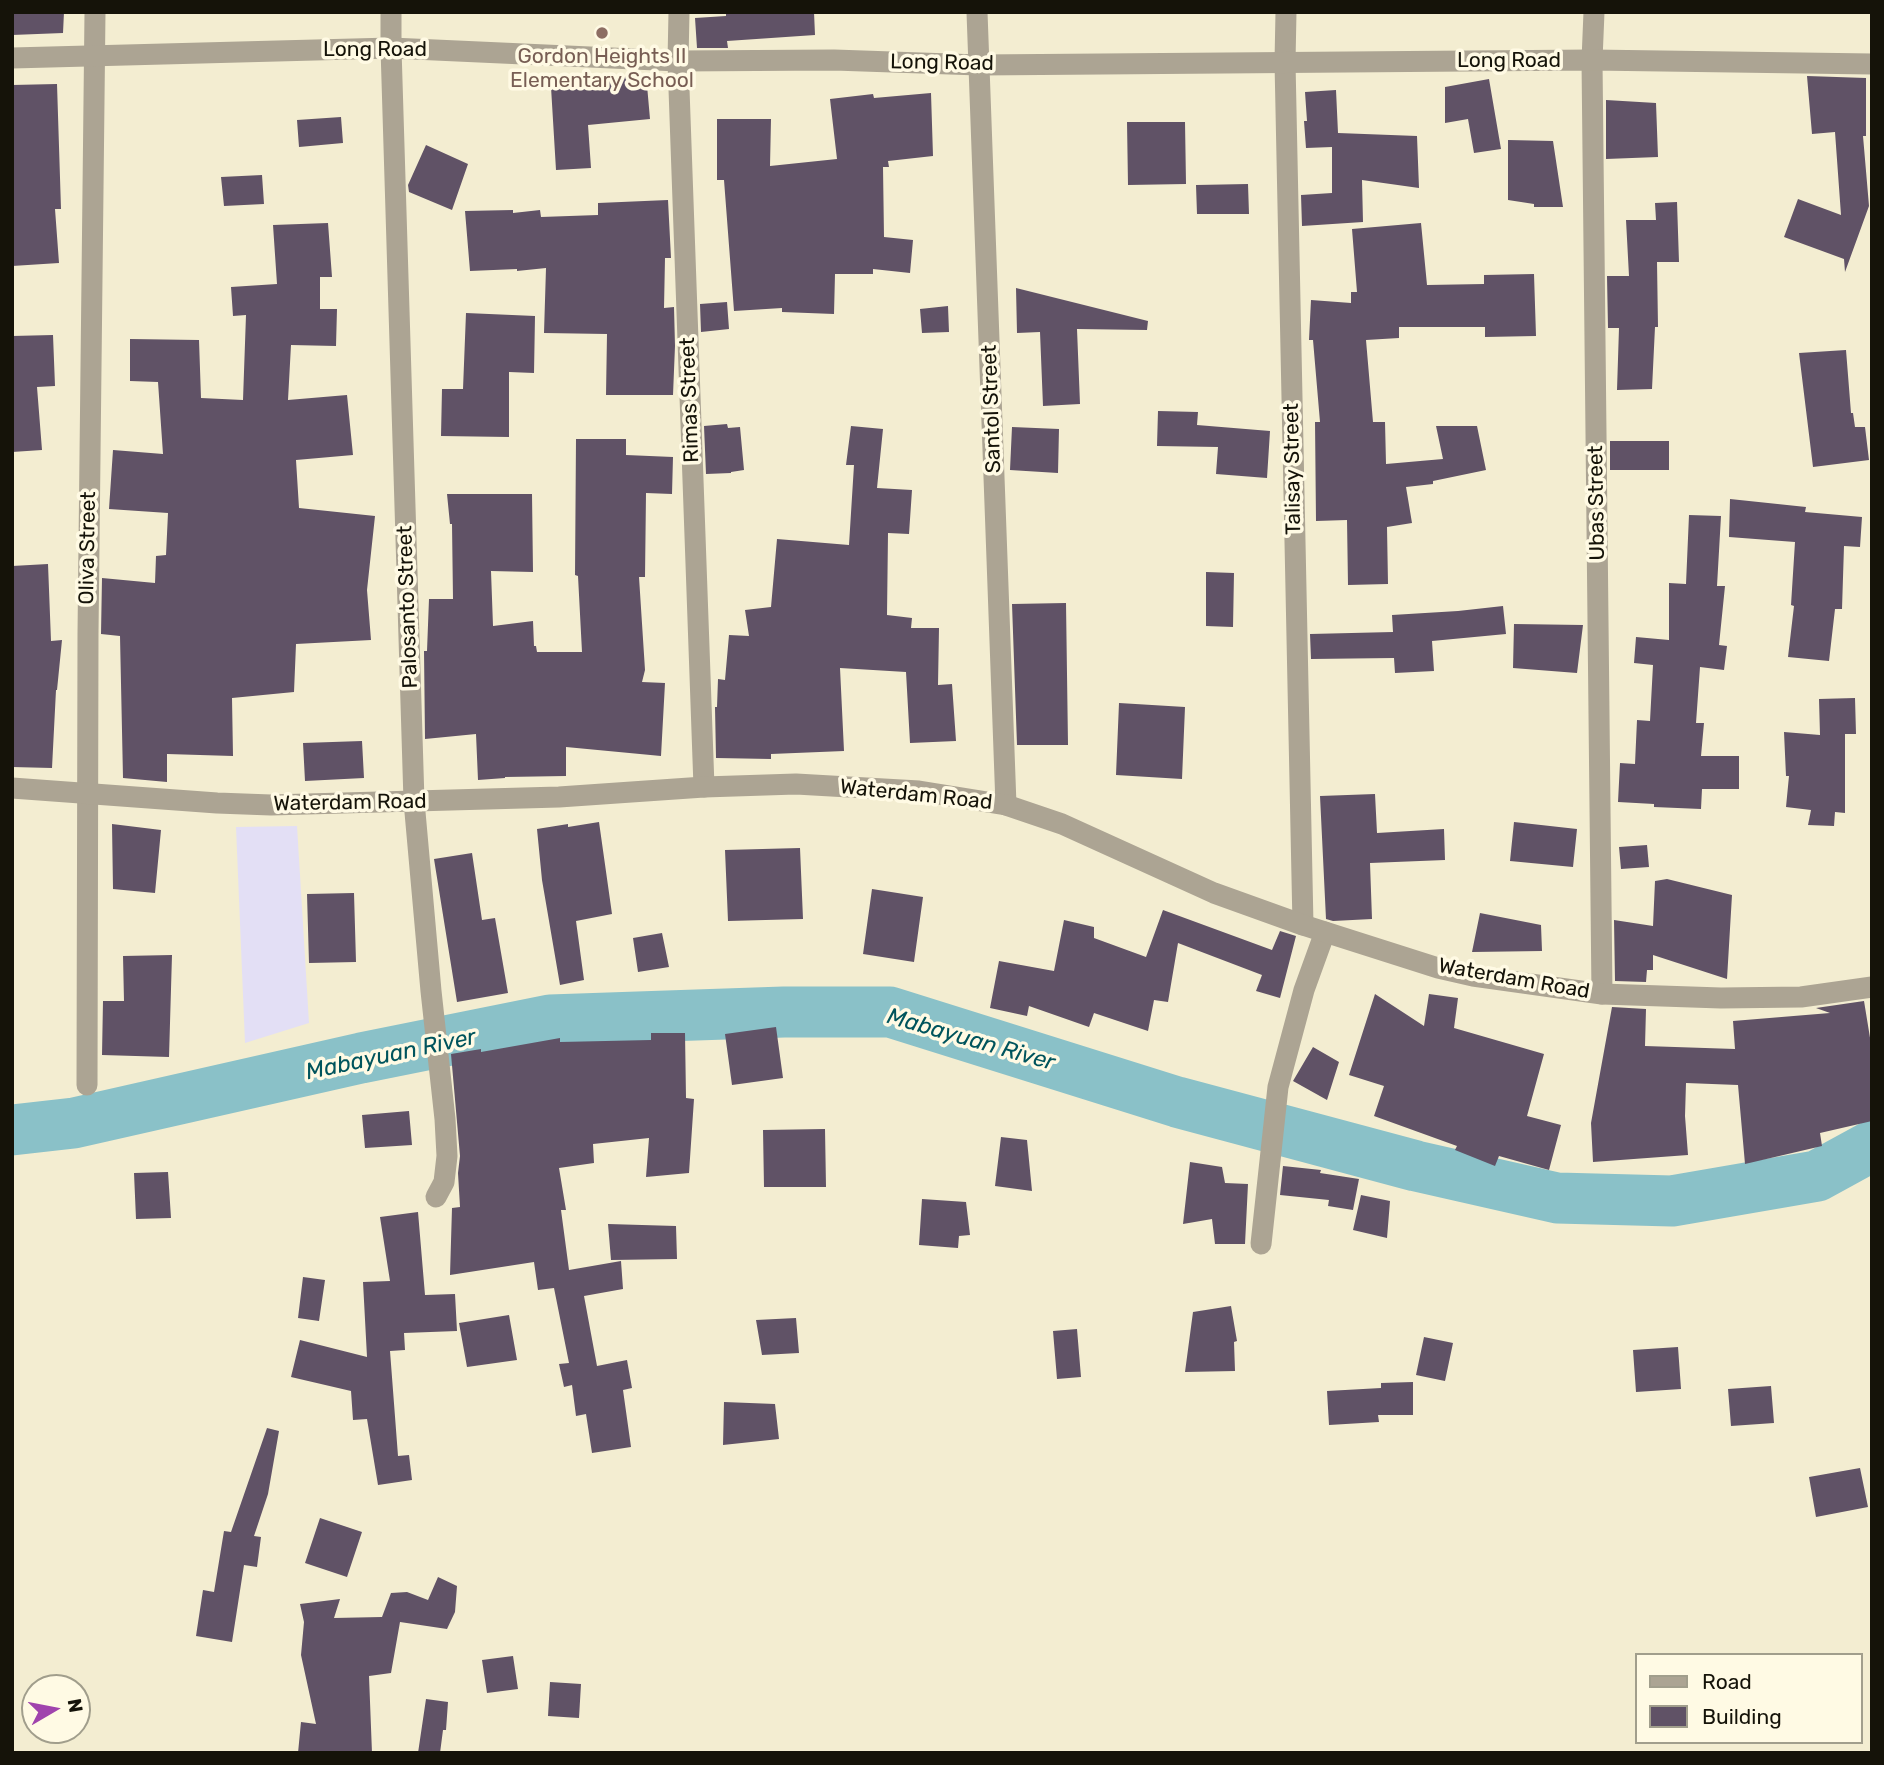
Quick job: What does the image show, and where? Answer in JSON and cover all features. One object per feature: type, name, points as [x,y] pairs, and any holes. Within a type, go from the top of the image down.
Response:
[{"type":"street","name":"Oliva Street","points":[[87,1085],[88,633],[95,12]]},
{"type":"street","name":"Palosanto Street","points":[[391,12],[414,802],[446,1119],[447,1156],[444,1182],[436,1197]]},
{"type":"street","name":"Rimas Street","points":[[679,12],[678,61],[704,787]]},
{"type":"street","name":"Santol Street","points":[[976,12],[1006,805]]},
{"type":"street","name":"Talisay Street","points":[[1286,12],[1303,925]]},
{"type":"street","name":"Ubas Street","points":[[1594,12],[1592,60],[1602,994]]},
{"type":"street","name":"Long Road","points":[[12,58],[391,48],[678,61],[834,60],[979,65],[1592,60],[1872,64]]},
{"type":"street","name":"Waterdam Road","points":[[12,788],[271,805],[559,797],[796,784],[905,790],[1006,805],[1062,824],[1214,893],[1303,925],[1461,973],[1602,994],[1801,998],[1872,987]]},
{"type":"street","points":[[1261,1244],[1278,1087],[1304,990],[1325,932]]},
{"type":"shaded area","points":[[297,826],[309,1023],[245,1043],[236,827]]},
{"type":"building","points":[[12,12],[64,12],[63,33],[12,35]]},
{"type":"building","points":[[726,12],[814,12],[815,35],[727,41],[728,48],[697,48],[695,18],[726,16]]},
{"type":"building","points":[[646,74],[650,119],[588,125],[591,168],[556,170],[551,87],[609,85],[608,78]]},
{"type":"building","points":[[1807,76],[1866,78],[1866,136],[1863,136],[1869,206],[1845,272],[1844,259],[1784,237],[1798,199],[1841,215],[1835,132],[1812,134]]},
{"type":"building","points":[[1489,79],[1501,149],[1474,153],[1468,119],[1445,123],[1445,87]]},
{"type":"building","points":[[57,84],[61,209],[55,209],[59,263],[12,266],[12,85]]},
{"type":"building","points":[[1336,90],[1338,133],[1417,136],[1419,188],[1362,180],[1363,222],[1302,226],[1301,195],[1332,193],[1332,147],[1306,148],[1305,92]]},
{"type":"building","points":[[931,93],[933,156],[888,161],[889,167],[883,167],[884,237],[913,240],[910,273],[873,269],[873,274],[835,274],[834,314],[782,312],[782,308],[734,311],[724,180],[717,180],[717,119],[771,119],[770,166],[837,159],[830,99],[873,94],[874,98]]},
{"type":"building","points":[[1606,100],[1656,103],[1658,157],[1606,159]]},
{"type":"building","points":[[341,117],[343,143],[299,147],[297,120]]},
{"type":"building","points":[[1127,122],[1185,122],[1186,184],[1128,185]]},
{"type":"building","points":[[1508,140],[1553,141],[1563,207],[1534,207],[1534,204],[1508,200]]},
{"type":"building","points":[[426,145],[468,164],[452,210],[409,192],[408,185]]},
{"type":"building","points":[[262,175],[264,204],[224,206],[221,177]]},
{"type":"building","points":[[1248,184],[1249,214],[1197,214],[1196,185]]},
{"type":"building","points":[[668,200],[671,258],[665,258],[664,308],[674,307],[673,395],[606,395],[607,334],[544,333],[546,268],[470,271],[465,211],[513,210],[513,213],[540,210],[541,217],[598,215],[598,203]]},
{"type":"building","points":[[1677,202],[1679,262],[1657,262],[1658,327],[1655,327],[1652,389],[1617,390],[1619,328],[1608,328],[1607,276],[1629,276],[1626,220],[1656,220],[1655,203]]},
{"type":"building","points":[[328,223],[332,277],[320,277],[320,309],[337,309],[336,346],[291,345],[288,400],[347,395],[353,455],[296,460],[299,508],[375,516],[367,590],[371,640],[296,644],[294,692],[232,698],[233,756],[167,754],[167,782],[123,778],[120,636],[101,634],[102,578],[155,583],[156,556],[166,555],[168,513],[109,509],[113,450],[163,454],[158,382],[130,381],[130,339],[199,340],[201,398],[243,400],[246,315],[233,316],[231,287],[277,284],[273,225]]},
{"type":"building","points":[[1421,223],[1427,285],[1484,284],[1484,275],[1534,274],[1536,336],[1485,337],[1485,327],[1399,327],[1399,338],[1366,340],[1373,422],[1385,422],[1386,464],[1443,459],[1436,426],[1477,426],[1486,470],[1433,481],[1433,484],[1406,487],[1412,523],[1387,527],[1388,584],[1348,585],[1347,520],[1316,521],[1315,422],[1320,422],[1313,340],[1309,340],[1311,300],[1351,303],[1351,292],[1357,292],[1352,229]]},
{"type":"building","points":[[1016,288],[1148,321],[1147,330],[1077,329],[1080,404],[1043,406],[1040,332],[1017,333]]},
{"type":"building","points":[[727,302],[729,329],[701,332],[700,304]]},
{"type":"building","points":[[948,306],[949,332],[922,333],[920,309]]},
{"type":"building","points":[[466,313],[535,316],[534,373],[509,372],[509,437],[441,436],[442,389],[463,389]]},
{"type":"building","points":[[53,335],[55,386],[37,387],[42,450],[12,452],[12,336]]},
{"type":"building","points":[[1846,350],[1851,413],[1855,427],[1865,427],[1869,460],[1813,467],[1799,353]]},
{"type":"building","points":[[1158,411],[1198,412],[1197,425],[1270,431],[1267,478],[1216,474],[1218,447],[1157,446]]},
{"type":"building","points":[[727,424],[728,428],[740,427],[744,470],[706,474],[704,426]]},
{"type":"building","points":[[851,426],[883,429],[877,488],[912,490],[909,534],[888,533],[887,615],[912,618],[911,628],[939,628],[938,685],[952,684],[956,741],[910,743],[906,672],[840,668],[844,751],[771,754],[771,759],[716,758],[715,707],[718,679],[725,680],[729,635],[749,636],[745,610],[771,607],[777,539],[849,545],[854,465],[846,465]]},
{"type":"building","points":[[1012,427],[1059,429],[1058,473],[1010,470]]},
{"type":"building","points":[[576,439],[626,439],[626,455],[673,457],[672,494],[646,493],[645,577],[639,577],[645,670],[642,682],[665,683],[661,756],[566,747],[566,776],[478,780],[476,734],[425,739],[424,651],[427,651],[429,599],[453,599],[452,524],[447,494],[532,494],[533,572],[491,571],[493,626],[533,621],[534,646],[537,652],[582,652],[578,576],[575,575]]},
{"type":"building","points":[[1610,441],[1669,441],[1669,470],[1610,470]]},
{"type":"building","points":[[1730,499],[1806,507],[1805,512],[1862,517],[1860,547],[1844,546],[1842,609],[1835,609],[1829,661],[1788,657],[1794,606],[1791,605],[1795,542],[1729,537]]},
{"type":"building","points":[[1689,515],[1721,516],[1717,586],[1725,586],[1719,645],[1727,646],[1724,670],[1700,667],[1696,723],[1704,723],[1701,756],[1739,756],[1739,789],[1702,789],[1701,809],[1618,802],[1620,763],[1635,764],[1637,720],[1650,721],[1653,665],[1634,663],[1636,637],[1669,640],[1669,583],[1686,584]]},
{"type":"building","points":[[48,564],[51,641],[62,640],[52,768],[12,767],[12,566]]},
{"type":"building","points":[[1206,572],[1234,573],[1233,627],[1206,626]]},
{"type":"building","points":[[1066,603],[1068,745],[1017,745],[1012,604]]},
{"type":"building","points":[[1503,606],[1506,634],[1432,641],[1434,671],[1395,673],[1394,658],[1311,659],[1310,634],[1393,632],[1392,615]]},
{"type":"building","points":[[1514,624],[1583,625],[1577,673],[1513,668]]},
{"type":"building","points":[[1855,698],[1856,734],[1845,734],[1845,813],[1835,812],[1834,826],[1808,825],[1811,810],[1786,807],[1789,776],[1786,776],[1784,732],[1820,735],[1819,699]]},
{"type":"building","points":[[1119,703],[1185,707],[1182,779],[1116,775]]},
{"type":"building","points":[[362,741],[364,778],[305,781],[303,743]]},
{"type":"building","points":[[1375,794],[1377,833],[1444,829],[1445,860],[1370,863],[1372,919],[1326,919],[1320,796]]},
{"type":"building","points":[[599,822],[612,914],[576,921],[584,980],[560,985],[542,880],[537,829]]},
{"type":"building","points":[[1514,822],[1577,829],[1573,867],[1510,861]]},
{"type":"building","points":[[112,824],[161,830],[155,893],[113,889]]},
{"type":"building","points":[[1647,845],[1649,867],[1621,869],[1619,847]]},
{"type":"building","points":[[800,848],[803,919],[728,921],[725,850]]},
{"type":"building","points":[[472,853],[482,920],[495,918],[508,993],[457,1002],[434,859]]},
{"type":"building","points":[[1667,879],[1732,895],[1727,979],[1653,955],[1653,970],[1647,970],[1646,982],[1615,981],[1614,920],[1653,926],[1655,881]]},
{"type":"building","points":[[872,889],[923,897],[914,962],[863,954]]},
{"type":"building","points":[[354,893],[356,962],[309,963],[307,894]]},
{"type":"building","points":[[1163,910],[1272,950],[1280,931],[1296,936],[1280,998],[1256,991],[1262,975],[1178,943],[1168,1002],[1154,1000],[1148,1031],[1094,1013],[1089,1027],[1029,1006],[1027,1016],[990,1008],[999,961],[1054,971],[1064,920],[1094,927],[1094,938],[1146,957]]},
{"type":"building","points":[[1480,913],[1541,925],[1542,951],[1472,952]]},
{"type":"building","points":[[662,933],[669,967],[638,972],[633,938]]},
{"type":"building","points":[[172,955],[169,1057],[102,1055],[103,1001],[124,1001],[123,956]]},
{"type":"building","points":[[1375,994],[1424,1026],[1429,994],[1458,998],[1454,1028],[1544,1054],[1527,1116],[1561,1125],[1549,1170],[1499,1156],[1495,1166],[1455,1150],[1457,1146],[1374,1116],[1384,1086],[1349,1075]]},
{"type":"building","points":[[1864,1001],[1872,1050],[1872,1121],[1820,1133],[1822,1146],[1745,1164],[1738,1085],[1686,1083],[1688,1155],[1593,1162],[1591,1123],[1612,1007],[1646,1009],[1645,1046],[1735,1049],[1733,1021],[1830,1013],[1816,1008]]},
{"type":"building","points":[[776,1027],[783,1078],[732,1085],[725,1034]]},
{"type":"building","points":[[651,1033],[685,1033],[686,1098],[694,1099],[689,1173],[646,1177],[649,1138],[593,1144],[594,1163],[559,1168],[566,1210],[561,1210],[569,1270],[621,1261],[623,1289],[584,1296],[597,1366],[627,1360],[632,1388],[623,1390],[631,1447],[592,1453],[586,1414],[576,1416],[572,1385],[564,1387],[559,1364],[569,1363],[554,1288],[538,1290],[534,1262],[450,1275],[452,1208],[460,1207],[460,1156],[451,1054],[481,1049],[481,1052],[560,1038],[560,1042],[651,1040]]},
{"type":"building","points":[[1313,1047],[1339,1062],[1327,1100],[1293,1081]]},
{"type":"building","points":[[409,1111],[412,1145],[365,1148],[362,1115]]},
{"type":"building","points":[[825,1129],[826,1187],[764,1187],[763,1130]]},
{"type":"building","points":[[1001,1137],[1027,1140],[1032,1191],[995,1186]]},
{"type":"building","points":[[1190,1162],[1222,1167],[1225,1183],[1248,1184],[1245,1244],[1215,1244],[1212,1219],[1183,1224]]},
{"type":"building","points":[[1283,1166],[1321,1170],[1320,1173],[1359,1179],[1353,1210],[1328,1206],[1329,1200],[1280,1195]]},
{"type":"building","points":[[168,1172],[171,1218],[136,1219],[134,1173]]},
{"type":"building","points":[[1361,1195],[1390,1201],[1387,1238],[1353,1230]]},
{"type":"building","points":[[922,1199],[966,1202],[970,1235],[959,1236],[958,1248],[919,1245]]},
{"type":"building","points":[[418,1212],[425,1295],[455,1294],[457,1331],[404,1333],[405,1350],[390,1351],[398,1456],[409,1455],[412,1480],[378,1485],[367,1419],[353,1420],[351,1391],[291,1377],[300,1340],[367,1357],[363,1282],[390,1281],[380,1217]]},
{"type":"building","points":[[608,1224],[676,1226],[677,1259],[611,1260]]},
{"type":"building","points":[[303,1277],[325,1280],[319,1321],[298,1318]]},
{"type":"building","points":[[1231,1306],[1237,1341],[1234,1342],[1235,1371],[1185,1372],[1193,1312]]},
{"type":"building","points":[[509,1315],[517,1360],[467,1367],[459,1323]]},
{"type":"building","points":[[796,1318],[799,1353],[762,1355],[756,1320]]},
{"type":"building","points":[[1077,1329],[1081,1377],[1057,1379],[1053,1331]]},
{"type":"building","points":[[1424,1337],[1453,1343],[1445,1381],[1416,1375]]},
{"type":"building","points":[[1678,1347],[1681,1389],[1636,1392],[1633,1350]]},
{"type":"building","points":[[1413,1382],[1413,1415],[1378,1415],[1379,1422],[1329,1425],[1327,1391],[1381,1388],[1381,1383]]},
{"type":"building","points":[[1771,1386],[1774,1423],[1731,1426],[1728,1389]]},
{"type":"building","points":[[724,1402],[775,1404],[779,1439],[723,1445]]},
{"type":"building","points":[[267,1428],[279,1431],[268,1494],[254,1536],[261,1537],[257,1567],[244,1565],[232,1642],[196,1636],[203,1590],[214,1592],[224,1531],[231,1532]]},
{"type":"building","points":[[1860,1468],[1868,1507],[1816,1517],[1809,1477]]},
{"type":"building","points":[[320,1518],[362,1532],[347,1577],[305,1563]]},
{"type":"building","points":[[438,1577],[457,1586],[455,1612],[447,1629],[400,1622],[391,1673],[369,1676],[372,1753],[298,1753],[301,1722],[316,1724],[301,1655],[304,1622],[300,1604],[340,1599],[334,1618],[382,1617],[391,1593],[407,1592],[428,1600]]},
{"type":"building","points":[[513,1656],[518,1689],[487,1693],[482,1660]]},
{"type":"building","points":[[550,1682],[581,1684],[579,1718],[548,1716]]},
{"type":"building","points":[[426,1699],[448,1702],[446,1730],[443,1730],[440,1753],[418,1753]]},
{"type":"waterway","name":"Mabayuan River","points":[[12,1130],[74,1123],[361,1058],[550,1020],[784,1012],[890,1012],[1177,1102],[1416,1166],[1557,1198],[1672,1201],[1817,1176],[1872,1146]]},
{"type":"place","name":"Gordon Heights II Elementary School","points":[[602,33]]}]
